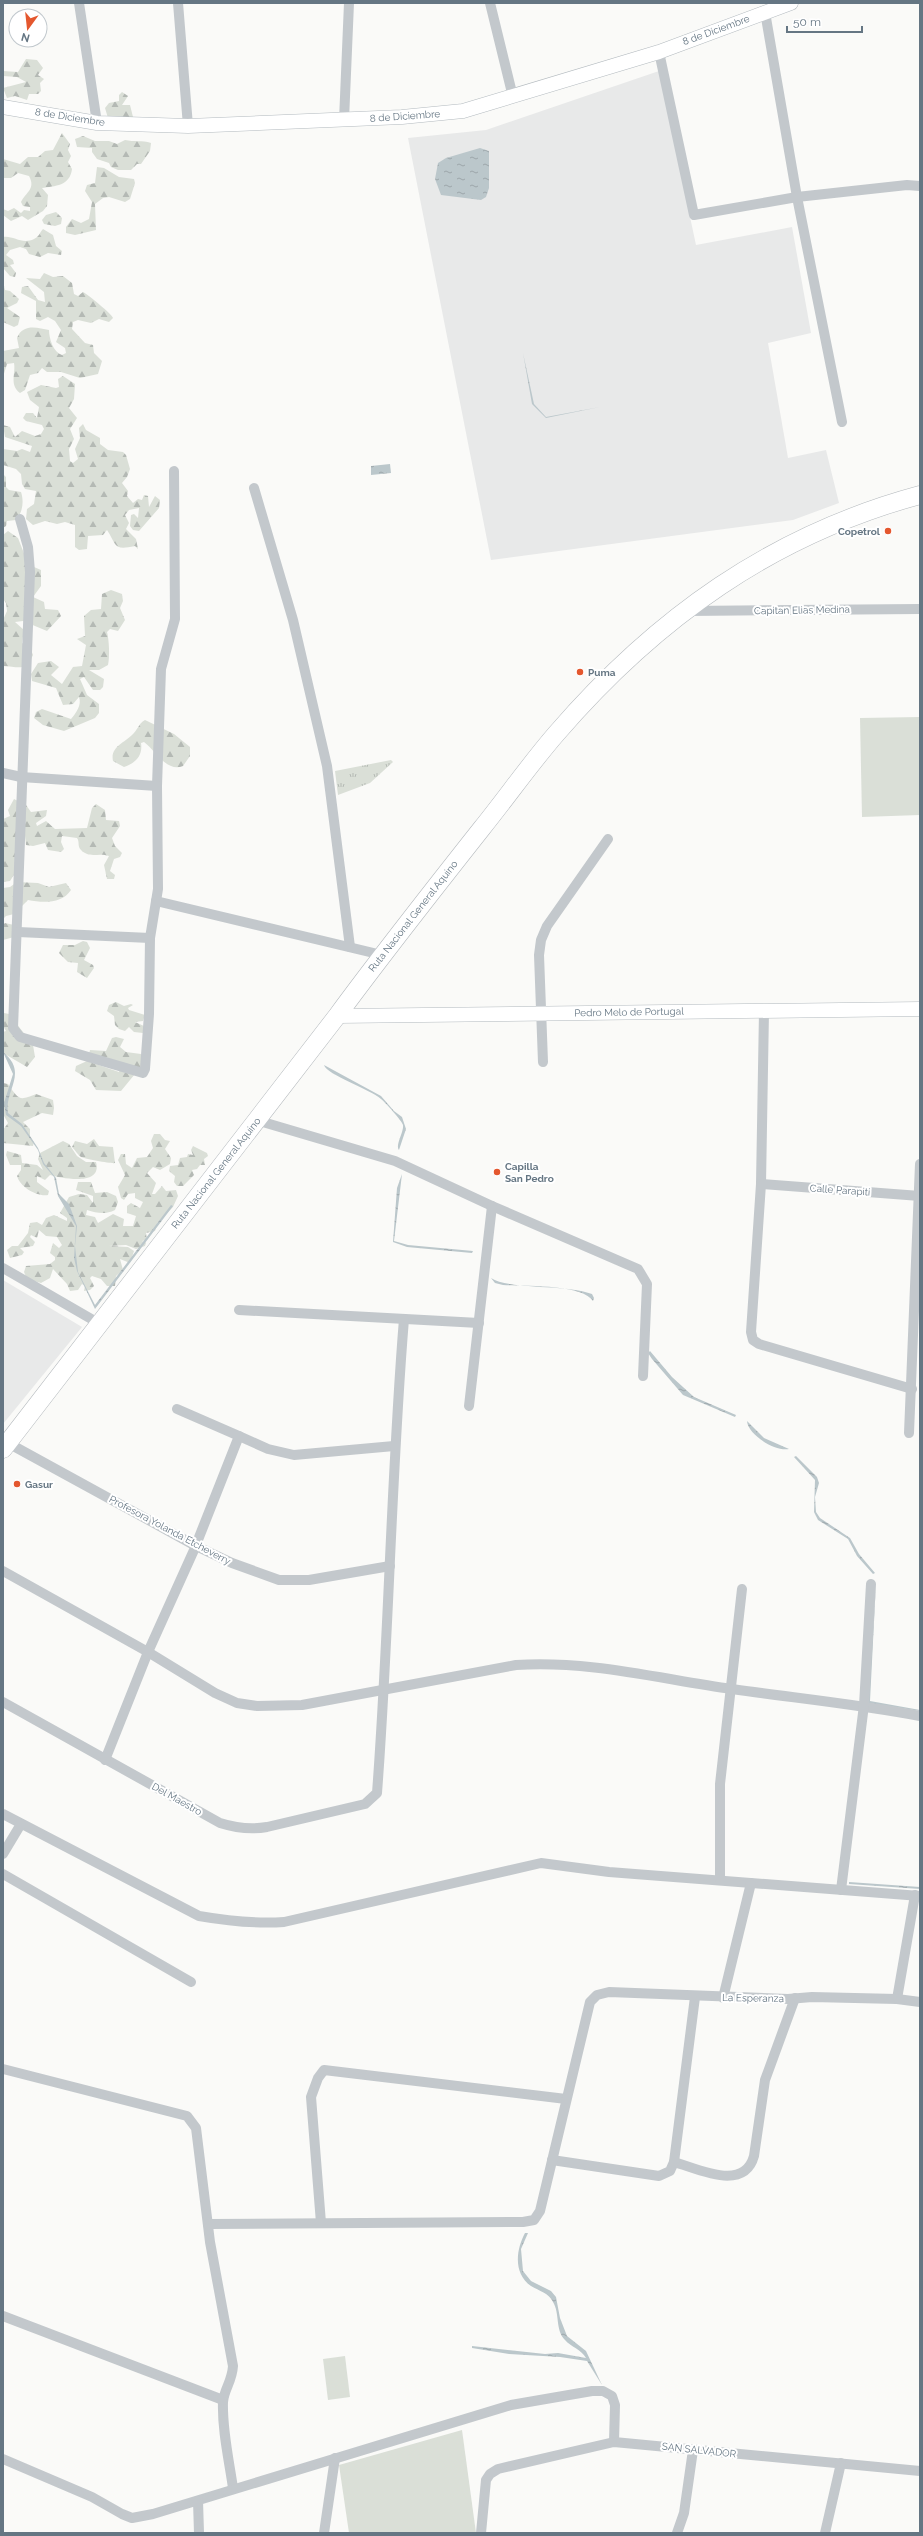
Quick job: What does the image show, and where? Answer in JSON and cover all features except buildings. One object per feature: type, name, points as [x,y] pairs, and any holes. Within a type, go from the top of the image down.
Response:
[{"type":"highway","name":"Ruta Nacional General Aquino","points":[[6,1446],[337,1016],[382,955],[555,735],[604,682],[647,641],[684,611],[738,574],[815,532],[871,509],[920,495]]},
{"type":"street","points":[[79,3],[98,123]]},
{"type":"street","points":[[178,3],[188,126]]},
{"type":"street","points":[[344,120],[349,3]]},
{"type":"street","points":[[490,3],[513,97]]},
{"type":"street","name":"8 de Diciembre","points":[[3,107],[98,123],[188,126],[344,120],[463,111],[659,52],[791,3]]},
{"type":"street","points":[[765,12],[797,197],[842,422]]},
{"type":"street","points":[[659,52],[694,216],[797,197],[907,185],[920,186]]},
{"type":"street","points":[[20,519],[28,547],[30,572],[21,777],[18,932],[13,1028],[20,1038],[141,1073],[145,1069],[149,1014],[150,938],[158,889],[157,786],[160,670],[175,619],[174,471]]},
{"type":"street","points":[[254,488],[292,620],[327,766],[350,947]]},
{"type":"street","name":"Capitan Elias Medina","points":[[684,611],[920,609]]},
{"type":"street","points":[[3,773],[21,777],[157,786]]},
{"type":"street","points":[[543,1062],[539,955],[541,940],[547,926],[608,839]]},
{"type":"street","points":[[156,901],[382,955]]},
{"type":"street","points":[[18,932],[150,938]]},
{"type":"street","name":"Pedro Melo de Portugal","points":[[337,1016],[920,1009]]},
{"type":"street","points":[[764,1011],[761,1184],[751,1332],[753,1340],[759,1344],[912,1389]]},
{"type":"street","points":[[256,1120],[395,1161],[492,1206],[638,1269],[647,1284],[643,1376]]},
{"type":"street","points":[[909,1433],[920,1164]]},
{"type":"street","name":"Calle Parapiti","points":[[761,1184],[919,1196]]},
{"type":"street","points":[[469,1406],[492,1206]]},
{"type":"street","points":[[3,1268],[100,1324]]},
{"type":"street","points":[[239,1310],[479,1323]]},
{"type":"street","points":[[385,1690],[394,1446],[404,1319]]},
{"type":"street","points":[[177,1409],[268,1449],[294,1456],[394,1446]]},
{"type":"street","points":[[104,1760],[148,1652],[196,1546],[239,1436]]},
{"type":"street","name":"Profesora Yolanda Etcheverry","points":[[6,1446],[196,1546],[232,1563],[279,1580],[309,1580],[390,1566]]},
{"type":"street","points":[[3,1571],[148,1652],[215,1693],[237,1703],[257,1706],[302,1705],[516,1665],[546,1663],[584,1666],[731,1689],[864,1705],[920,1716]]},
{"type":"street","points":[[841,1890],[864,1705],[871,1584]]},
{"type":"street","points":[[720,1880],[720,1784],[742,1589]]},
{"type":"street","name":"Del Maestro","points":[[3,1702],[104,1760],[220,1823],[236,1828],[254,1829],[366,1804],[377,1793],[385,1690]]},
{"type":"street","points":[[3,1814],[199,1916],[229,1922],[255,1924],[284,1922],[541,1863],[609,1872],[918,1896],[897,1999]]},
{"type":"street","points":[[3,1854],[22,1824]]},
{"type":"street","points":[[3,1874],[191,1982]]},
{"type":"street","points":[[723,1998],[751,1883]]},
{"type":"street","name":"La Esperanza","points":[[566,2099],[590,2002],[597,1995],[609,1992],[723,1998],[897,1999],[920,2002]]},
{"type":"street","points":[[552,2160],[659,2176],[670,2171],[674,2162],[695,1997]]},
{"type":"street","points":[[674,2162],[724,2176],[735,2177],[752,2165],[765,2080],[795,1998]]},
{"type":"street","points":[[3,2069],[186,2116],[193,2122],[199,2138],[208,2224],[233,2366],[232,2379],[223,2400],[224,2422],[233,2488]]},
{"type":"street","points":[[208,2224],[321,2222],[523,2222],[534,2220],[540,2211],[566,2099],[324,2070],[318,2078],[311,2097],[321,2222]]},
{"type":"street","points":[[3,2316],[223,2400]]},
{"type":"street","points":[[3,2459],[92,2497],[132,2518],[153,2514],[198,2501],[233,2488],[511,2405],[592,2391],[603,2392],[612,2396],[616,2405],[614,2442]]},
{"type":"street","name":"SAN SALVADOR","points":[[481,2533],[486,2480],[490,2474],[498,2469],[614,2442],[920,2471]]},
{"type":"street","points":[[677,2533],[684,2513],[693,2450]]},
{"type":"street","points":[[324,2533],[335,2458]]},
{"type":"street","points":[[825,2533],[840,2463]]},
{"type":"street","points":[[198,2501],[199,2533]]},
{"type":"shaded area","points":[[659,71],[696,245],[792,227],[811,333],[768,343],[788,458],[826,450],[839,503],[793,520],[491,560],[408,138],[486,130]]},
{"type":"shaded area","points":[[3,1280],[82,1327],[3,1424]]},
{"type":"green space","points":[[26,59],[37,60],[43,68],[38,75],[44,79],[40,83],[41,91],[38,94],[29,94],[27,100],[15,96],[7,98],[3,88],[26,82],[17,77],[3,76],[3,71],[18,72]]},
{"type":"green space","points":[[122,92],[128,96],[122,105],[130,105],[133,117],[108,118],[105,108],[109,103],[119,101],[119,95]]},
{"type":"green space","points":[[62,133],[70,144],[68,150],[71,156],[68,162],[72,169],[71,175],[61,184],[42,188],[48,195],[47,206],[43,211],[28,220],[22,216],[11,221],[3,215],[3,209],[8,211],[14,208],[21,213],[24,210],[30,211],[30,207],[23,206],[21,202],[30,190],[31,180],[29,176],[18,173],[11,178],[3,178],[3,159],[20,164],[28,157],[38,157],[45,151],[53,150]]},
{"type":"green space","points":[[83,136],[95,141],[109,141],[117,144],[125,140],[148,142],[151,143],[150,151],[141,164],[137,164],[131,170],[118,170],[111,167],[109,163],[97,159],[92,152],[92,148],[77,147],[75,139]]},
{"type":"green space","points":[[97,167],[104,168],[119,177],[134,179],[135,183],[130,199],[125,202],[109,197],[103,198],[95,204],[96,230],[75,235],[66,233],[66,227],[72,219],[81,223],[89,219],[92,202],[85,191],[87,185],[95,183]]},
{"type":"green space","points":[[56,212],[62,218],[61,224],[55,226],[44,224],[42,220],[46,215]]},
{"type":"green space","points":[[43,229],[53,235],[56,246],[62,251],[61,255],[48,253],[40,257],[29,254],[26,249],[20,247],[10,250],[6,255],[13,260],[14,264],[10,265],[16,273],[15,277],[10,276],[3,268],[3,237],[30,241],[37,237]]},
{"type":"green space","points":[[44,273],[53,277],[63,276],[72,283],[74,294],[78,296],[83,292],[113,318],[109,322],[99,319],[91,323],[78,320],[73,322],[72,329],[85,343],[93,345],[94,353],[102,361],[98,374],[80,378],[61,372],[47,372],[42,368],[38,373],[30,375],[25,390],[20,393],[14,383],[14,363],[7,364],[3,377],[3,351],[19,348],[17,338],[23,330],[27,328],[40,328],[49,330],[51,341],[56,351],[62,355],[66,353],[65,348],[56,342],[61,330],[55,321],[48,317],[40,321],[36,319],[36,301],[21,293],[22,287],[28,286],[38,300],[45,302],[44,292],[26,278],[40,279]]},
{"type":"green space","points":[[3,282],[5,290],[10,291],[19,299],[17,303],[7,308],[20,317],[18,325],[14,327],[3,322]]},
{"type":"green space","points":[[63,376],[75,384],[74,399],[69,408],[77,418],[70,429],[74,439],[69,449],[70,461],[73,463],[78,459],[75,449],[80,438],[79,428],[83,424],[86,430],[100,438],[100,444],[108,450],[123,452],[126,455],[130,469],[127,477],[122,483],[128,491],[127,496],[133,503],[138,499],[142,500],[144,495],[148,496],[149,507],[155,496],[160,500],[159,508],[139,531],[133,530],[130,526],[131,515],[134,514],[138,518],[139,508],[129,510],[125,515],[129,523],[126,529],[136,539],[138,549],[135,546],[123,548],[116,546],[107,530],[103,535],[88,536],[87,549],[79,550],[75,547],[75,525],[65,522],[57,524],[45,521],[33,525],[26,519],[27,509],[34,504],[36,491],[25,489],[22,484],[21,474],[16,469],[3,465],[3,449],[17,451],[22,449],[30,452],[32,446],[5,437],[3,425],[10,427],[15,437],[22,431],[35,436],[41,434],[44,429],[42,425],[26,421],[23,418],[26,413],[33,413],[37,418],[39,407],[30,400],[27,392],[41,385],[56,388],[59,387],[58,379]]},
{"type":"green space","points":[[3,474],[6,477],[6,487],[9,490],[21,492],[23,503],[20,514],[16,520],[7,521],[6,526],[3,528]]},
{"type":"green space","points":[[8,531],[18,538],[25,556],[34,567],[41,570],[41,586],[33,597],[44,602],[45,609],[58,610],[61,616],[47,631],[23,621],[15,622],[24,630],[22,643],[30,647],[33,655],[27,664],[21,667],[3,666],[3,620],[7,611],[6,603],[3,599],[3,535]]},
{"type":"green space","points":[[111,590],[122,594],[123,601],[120,608],[125,620],[118,631],[110,629],[107,632],[109,648],[108,665],[99,670],[89,670],[104,679],[103,687],[100,690],[93,690],[84,677],[80,679],[87,695],[99,704],[99,713],[95,718],[64,731],[43,725],[34,718],[36,712],[42,709],[71,719],[78,709],[80,700],[79,697],[73,704],[63,705],[56,688],[32,681],[31,674],[38,663],[51,661],[59,667],[51,675],[62,684],[73,667],[82,666],[86,645],[77,639],[85,636],[84,616],[91,610],[101,609],[102,594]]},
{"type":"green space","points":[[920,717],[920,815],[862,817],[860,718]]},
{"type":"green space","points":[[145,720],[174,734],[190,747],[190,756],[183,766],[177,767],[167,764],[144,742],[141,743],[140,755],[132,763],[124,767],[113,761],[114,752],[118,746],[129,738]]},
{"type":"green space","points":[[391,760],[393,762],[370,783],[338,795],[335,771]]},
{"type":"green space","points":[[14,799],[26,805],[31,812],[47,810],[46,816],[36,823],[37,826],[46,821],[55,829],[87,828],[92,808],[96,804],[105,810],[106,820],[119,821],[120,826],[112,838],[115,846],[122,853],[120,857],[114,859],[110,871],[115,875],[114,879],[107,879],[104,865],[109,856],[84,853],[79,846],[77,838],[62,836],[61,842],[64,849],[61,852],[48,850],[45,843],[33,846],[26,845],[25,836],[17,870],[10,881],[3,882],[3,819],[10,816],[8,810]]},
{"type":"green space","points":[[17,882],[38,883],[49,887],[66,883],[71,890],[63,898],[57,900],[40,902],[28,900],[14,914],[6,916],[3,919],[3,888],[10,887]]},
{"type":"green space","points":[[5,923],[14,925],[14,937],[3,940],[3,925]]},
{"type":"green space","points":[[83,941],[87,942],[90,948],[84,960],[93,965],[94,968],[87,978],[77,972],[78,963],[68,962],[59,953],[63,945],[75,945]]},
{"type":"green space","points":[[116,1002],[124,1006],[131,1004],[133,1005],[128,1008],[129,1010],[145,1015],[143,1021],[135,1022],[144,1026],[143,1033],[134,1032],[129,1027],[125,1031],[119,1029],[115,1025],[114,1016],[107,1011],[109,1005]]},
{"type":"green space","points":[[4,1013],[9,1014],[33,1045],[35,1057],[27,1067],[3,1053],[3,1032],[6,1031],[3,1026]]},
{"type":"green space","points":[[116,1037],[124,1039],[120,1047],[126,1052],[141,1054],[144,1063],[121,1091],[96,1090],[90,1080],[75,1071],[76,1066],[87,1061],[119,1072],[120,1068],[89,1054],[90,1050],[106,1051],[112,1038]]},
{"type":"green space","points":[[3,1083],[8,1084],[20,1098],[26,1098],[36,1094],[53,1100],[53,1115],[42,1113],[23,1122],[30,1129],[30,1137],[34,1142],[33,1146],[3,1143],[3,1130],[8,1123],[3,1114]]},
{"type":"green space","points":[[154,1134],[160,1134],[165,1140],[170,1141],[165,1149],[171,1158],[170,1164],[160,1170],[153,1167],[147,1173],[156,1183],[152,1194],[155,1194],[162,1186],[166,1191],[176,1190],[178,1196],[173,1207],[158,1222],[155,1231],[146,1233],[147,1240],[142,1241],[146,1243],[145,1246],[136,1249],[126,1245],[109,1246],[128,1247],[134,1251],[130,1263],[120,1259],[123,1270],[116,1276],[115,1286],[107,1286],[101,1279],[92,1276],[90,1278],[94,1286],[90,1290],[84,1291],[85,1286],[82,1284],[78,1290],[70,1291],[67,1284],[53,1269],[50,1278],[41,1283],[27,1279],[24,1272],[26,1266],[50,1264],[55,1260],[55,1257],[50,1253],[53,1243],[59,1248],[62,1245],[57,1237],[46,1236],[39,1230],[37,1238],[31,1235],[30,1237],[35,1242],[33,1246],[20,1248],[24,1252],[22,1255],[10,1258],[7,1250],[12,1246],[18,1246],[28,1233],[30,1223],[37,1222],[42,1225],[46,1218],[54,1215],[67,1221],[67,1218],[60,1213],[69,1197],[79,1194],[87,1195],[93,1203],[93,1196],[76,1190],[78,1182],[91,1182],[95,1193],[107,1192],[116,1196],[118,1202],[115,1210],[111,1212],[101,1213],[87,1210],[86,1215],[95,1217],[98,1223],[113,1214],[124,1219],[123,1226],[133,1226],[136,1216],[127,1213],[127,1206],[131,1203],[140,1208],[143,1202],[135,1198],[135,1193],[128,1194],[124,1200],[121,1198],[118,1187],[125,1175],[118,1160],[121,1154],[125,1154],[126,1164],[132,1168],[137,1158],[147,1157],[153,1148],[151,1141]]},
{"type":"green space","points":[[94,1139],[99,1146],[113,1147],[115,1163],[81,1157],[72,1147],[75,1141],[87,1144]]},
{"type":"green space","points":[[63,1141],[69,1144],[77,1156],[86,1162],[96,1162],[96,1170],[93,1175],[87,1178],[71,1179],[50,1175],[45,1180],[37,1176],[37,1182],[49,1191],[48,1195],[34,1193],[25,1187],[17,1176],[21,1170],[21,1165],[10,1165],[6,1155],[7,1151],[21,1155],[22,1163],[37,1165],[43,1170],[38,1159],[40,1153]]},
{"type":"green space","points":[[193,1146],[207,1153],[208,1156],[204,1159],[205,1165],[200,1165],[197,1169],[192,1170],[194,1175],[183,1186],[177,1186],[174,1182],[175,1176],[169,1171],[170,1166],[178,1165],[180,1158],[187,1157],[188,1154],[193,1155],[191,1150]]},
{"type":"green space","points":[[345,2356],[350,2397],[328,2400],[323,2359]]},
{"type":"green space","points":[[462,2430],[476,2533],[349,2533],[339,2465]]},
{"type":"water","points":[[480,148],[489,151],[489,188],[486,197],[481,200],[441,195],[435,179],[438,163],[446,158]]},
{"type":"water","points":[[523,353],[534,404],[546,417],[600,407],[546,418],[532,404]]},
{"type":"water","points":[[390,464],[391,473],[371,475],[371,466]]},
{"type":"water","points":[[3,1052],[11,1060],[15,1074],[9,1097],[8,1113],[22,1124],[38,1148],[44,1163],[56,1178],[59,1194],[69,1204],[77,1226],[75,1246],[78,1272],[95,1305],[171,1205],[173,1206],[95,1309],[77,1271],[74,1258],[76,1226],[58,1196],[54,1177],[43,1164],[38,1150],[21,1126],[6,1115],[4,1103],[13,1074]]},
{"type":"water","points":[[324,1065],[381,1096],[394,1111],[402,1117],[406,1129],[399,1150],[398,1145],[403,1125],[393,1112],[376,1095],[340,1078],[327,1069]]},
{"type":"water","points":[[402,1174],[394,1241],[408,1245],[473,1251],[472,1253],[407,1247],[393,1242],[397,1188]]},
{"type":"water","points":[[491,1278],[499,1282],[522,1285],[503,1285],[495,1283]]},
{"type":"water","points":[[522,1285],[551,1287],[565,1289],[553,1288]]},
{"type":"water","points":[[565,1289],[581,1291],[592,1294],[594,1298],[593,1301],[587,1295],[577,1291]]},
{"type":"water","points":[[650,1351],[672,1377],[694,1397],[736,1415],[735,1417],[683,1395],[652,1359],[648,1353]]},
{"type":"water","points":[[747,1421],[764,1438],[789,1449],[777,1448],[757,1437],[752,1432]]},
{"type":"water","points":[[796,1456],[817,1477],[819,1483],[815,1497],[816,1512],[820,1518],[850,1538],[859,1554],[875,1573],[873,1574],[857,1556],[848,1539],[818,1520],[814,1512],[815,1480],[794,1457]]},
{"type":"water","points":[[876,1582],[870,1701],[920,1711],[868,1703]]},
{"type":"water","points":[[849,1882],[920,1887],[920,1889],[849,1884]]},
{"type":"water","points":[[525,2233],[528,2233],[521,2249],[523,2271],[531,2281],[551,2291],[556,2297],[560,2318],[567,2336],[586,2351],[602,2385],[587,2361],[560,2357],[509,2354],[472,2348],[472,2346],[545,2354],[558,2353],[586,2358],[562,2336],[555,2306],[551,2299],[546,2294],[531,2286],[521,2275],[518,2254]]},
{"type":"place","name":"Copetrol","points":[[888,531]]},
{"type":"place","name":"Puma","points":[[580,672]]},
{"type":"place","name":"Capilla San Pedro","points":[[497,1172]]},
{"type":"place","name":"Gasur","points":[[17,1484]]}]
